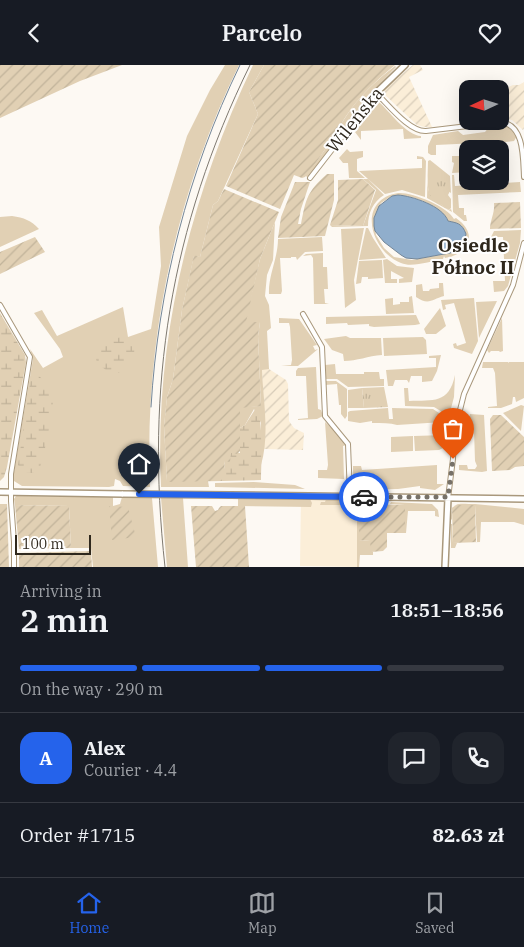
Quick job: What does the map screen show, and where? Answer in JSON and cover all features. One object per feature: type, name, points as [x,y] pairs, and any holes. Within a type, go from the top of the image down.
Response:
[{"type":"street","name":"Wileńska","points":[[310,178],[376,93],[394,73],[405,65]]},
{"type":"street","points":[[376,93],[409,125],[419,131],[501,122],[512,125],[518,129],[522,136],[524,177]]},
{"type":"street","points":[[445,567],[448,497],[454,434],[464,393],[513,285],[524,243]]},
{"type":"street","points":[[0,305],[30,357],[11,475],[14,567]]},
{"type":"street","points":[[303,314],[322,347],[325,416],[348,445],[350,496]]},
{"type":"street","points":[[0,492],[524,499]]},
{"type":"shaded area","points":[[413,65],[420,65],[423,70],[409,77],[432,127],[417,125],[384,94],[385,88]]},
{"type":"shaded area","points":[[524,82],[523,130],[509,120],[509,87]]},
{"type":"shaded area","points":[[262,369],[269,369],[286,380],[288,384],[289,421],[294,428],[304,433],[303,450],[264,449]]},
{"type":"shaded area","points":[[301,498],[358,499],[358,567],[300,566]]},
{"type":"green space","points":[[0,65],[122,65],[80,81],[0,118]]},
{"type":"green space","points":[[225,65],[239,65],[197,166],[168,270],[152,378],[149,432],[150,487],[123,486],[120,481],[115,479],[114,486],[109,487],[22,486],[14,481],[14,472],[33,359],[30,349],[43,368],[63,357],[60,349],[34,313],[42,310],[57,336],[123,307],[128,337],[151,329],[161,266],[159,227],[187,136]]},
{"type":"green space","points":[[253,65],[264,65],[249,92],[258,114],[218,201],[213,205],[200,257],[194,256],[182,310],[173,379],[167,397],[164,427],[167,481],[208,481],[209,487],[161,487],[160,432],[164,378],[170,324],[181,270],[194,218],[211,166]]},
{"type":"green space","points":[[264,65],[395,65],[356,103],[345,117],[318,161],[305,177],[302,178],[294,175],[280,209],[226,186],[258,114],[249,92]]},
{"type":"green space","points":[[395,66],[373,91],[308,177],[305,176],[356,103]]},
{"type":"green space","points":[[378,101],[398,122],[410,132],[421,136],[421,138],[404,139],[403,129],[361,131],[361,140],[355,132]]},
{"type":"green space","points":[[509,128],[517,136],[514,141],[509,142],[509,140],[459,140],[459,144],[436,145],[436,155],[428,153],[428,146],[433,135],[458,131],[463,135],[485,132],[487,130],[509,130]]},
{"type":"green space","points":[[347,149],[350,152],[363,151],[363,157],[357,159],[357,171],[365,178],[349,178],[348,163],[343,163],[339,158]]},
{"type":"green space","points":[[417,156],[423,157],[426,161],[425,197],[402,190],[385,194],[359,171],[422,168],[422,159],[417,159]]},
{"type":"green space","points":[[452,156],[459,156],[459,173],[452,173],[454,163],[452,162]]},
{"type":"green space","points":[[430,160],[450,176],[451,193],[428,176],[430,193],[435,200],[449,210],[451,209],[452,212],[427,198],[428,161]]},
{"type":"green space","points":[[327,174],[334,174],[334,200],[325,236],[278,238],[281,217],[295,182],[310,182],[301,209],[298,224],[301,224],[308,196]]},
{"type":"green space","points":[[446,175],[449,178],[450,191],[448,195],[451,199],[451,208],[449,210],[434,200],[428,190],[428,176]]},
{"type":"green space","points":[[452,175],[454,175],[455,186],[459,186],[459,190],[509,190],[509,183],[520,182],[521,192],[458,195],[459,208],[464,208],[464,215],[466,215],[467,221],[464,221],[453,212]]},
{"type":"green space","points":[[363,179],[368,179],[384,195],[372,208],[368,226],[332,227],[330,225],[363,226],[376,190]]},
{"type":"green space","points":[[363,179],[375,190],[363,226],[330,225],[338,200],[338,180]]},
{"type":"green space","points":[[224,189],[279,212],[260,259],[246,322],[260,322],[258,336],[261,406],[240,408],[240,451],[237,454],[231,453],[230,462],[225,461],[224,469],[222,470],[222,481],[167,482],[164,426],[167,397],[173,379],[182,310],[194,255],[200,257],[213,205],[218,201]]},
{"type":"green space","points":[[398,193],[404,193],[437,205],[463,224],[469,237],[468,243],[460,252],[445,258],[444,256],[443,259],[416,264],[401,263],[390,257],[382,248],[375,237],[372,226],[372,215],[376,205],[385,198]],"holes":[[[392,196],[404,196],[426,202],[439,210],[448,221],[458,224],[464,230],[445,254],[412,260],[394,257],[384,248],[376,235],[374,218],[381,203]]]},
{"type":"green space","points":[[520,202],[521,228],[490,229],[494,203]]},
{"type":"green space","points":[[12,216],[27,220],[39,229],[0,247],[0,217]]},
{"type":"green space","points":[[275,222],[273,260],[267,275],[265,296],[269,305],[271,328],[267,331],[269,369],[262,370],[266,429],[261,465],[261,423],[254,409],[245,425],[240,428],[240,407],[261,406],[258,336],[260,322],[245,322],[260,259]]},
{"type":"green space","points":[[364,228],[354,280],[356,300],[345,308],[341,229]]},
{"type":"green space","points":[[366,228],[368,228],[386,258],[359,260]]},
{"type":"green space","points":[[521,230],[520,243],[508,286],[504,291],[494,292],[493,281],[505,281],[503,237],[494,237],[494,242],[491,242],[491,237],[494,231]]},
{"type":"green space","points":[[35,237],[45,252],[0,274],[0,252]]},
{"type":"green space","points":[[322,237],[323,251],[305,252],[297,260],[296,257],[280,258],[282,291],[281,294],[269,294],[278,239]]},
{"type":"green space","points":[[323,253],[323,267],[327,267],[328,289],[324,289],[325,303],[329,304],[314,304],[313,258],[311,255],[303,256],[306,254]]},
{"type":"green space","points":[[387,259],[397,266],[414,268],[412,282],[399,283],[399,279],[404,278],[391,271],[391,279],[397,279],[397,283],[385,283],[383,260]]},
{"type":"green space","points":[[382,260],[383,278],[368,279],[368,277],[362,277],[361,283],[356,284],[359,261]]},
{"type":"green space","points":[[439,283],[443,283],[444,296],[430,301],[420,300],[416,297],[416,285],[422,284],[423,291],[429,291],[430,289],[439,288]]},
{"type":"green space","points":[[412,296],[414,313],[386,314],[385,299],[393,298],[393,305],[400,304],[400,302],[409,302],[409,297]]},
{"type":"green space","points":[[474,298],[478,341],[472,354],[454,348],[453,344],[456,343],[457,346],[466,343],[454,303],[445,305],[446,309],[443,310],[441,300]]},
{"type":"green space","points":[[497,301],[479,338],[476,302]]},
{"type":"green space","points":[[440,308],[446,326],[436,334],[426,334],[424,329]]},
{"type":"green space","points":[[0,313],[25,355],[26,362],[7,467],[4,477],[0,481]]},
{"type":"green space","points":[[416,315],[420,324],[415,325],[374,327],[369,326],[369,324],[326,324],[326,317]]},
{"type":"green space","points":[[279,318],[299,319],[317,345],[313,346],[315,350],[318,349],[298,366],[281,366],[291,365],[292,360],[289,323],[279,323]]},
{"type":"green space","points":[[502,318],[503,351],[491,351],[489,353],[487,350]]},
{"type":"green space","points":[[346,336],[350,338],[381,338],[382,355],[344,361],[343,354],[332,350],[324,339]]},
{"type":"green space","points":[[121,337],[133,343],[134,355],[122,372],[111,374],[96,360],[98,348],[106,341]]},
{"type":"green space","points":[[423,337],[426,340],[427,354],[384,356],[383,338]]},
{"type":"green space","points":[[441,355],[432,381],[422,382],[422,376],[411,376],[409,383],[407,380],[395,380],[393,386],[388,386],[386,370],[436,367],[436,358],[429,358],[429,356]]},
{"type":"green space","points":[[483,362],[524,362],[524,398],[516,402],[515,397],[513,397],[512,404],[501,408],[488,408],[497,406],[495,373],[493,368],[482,368]]},
{"type":"green space","points":[[335,364],[336,374],[379,372],[380,379],[384,379],[384,386],[348,387],[337,379],[325,379],[325,365]]},
{"type":"green space","points":[[316,367],[318,409],[321,410],[323,416],[317,419],[298,420],[308,418],[306,376],[296,376],[296,371],[298,368]]},
{"type":"green space","points":[[35,373],[48,385],[53,400],[53,407],[42,461],[39,470],[32,473],[23,472],[18,465],[31,377]]},
{"type":"green space","points":[[455,375],[454,397],[449,416],[434,407],[405,406],[404,388],[408,388],[409,401],[433,400],[444,396],[449,391]]},
{"type":"green space","points":[[326,381],[336,381],[347,389],[347,416],[345,419],[341,414],[337,384],[325,385]]},
{"type":"green space","points":[[384,387],[388,407],[364,408],[362,388]]},
{"type":"green space","points":[[362,388],[364,408],[348,408],[348,390]]},
{"type":"green space","points":[[521,405],[524,406],[521,431],[503,413]]},
{"type":"green space","points":[[256,408],[259,414],[261,432],[261,480],[222,481],[222,469],[224,469],[225,461],[231,453],[240,453],[240,428],[245,425]]},
{"type":"green space","points":[[388,408],[389,419],[393,419],[392,408],[433,409],[448,419],[444,433],[438,433],[438,431],[444,431],[443,422],[397,425],[372,423],[372,421],[360,423],[348,421],[348,412],[350,411]]},
{"type":"green space","points":[[470,414],[484,415],[487,471],[459,470],[459,465],[467,465],[468,469],[475,469],[477,466],[475,461],[474,429],[471,420],[468,420]]},
{"type":"green space","points":[[493,415],[501,415],[524,437],[524,466],[515,467],[510,470],[492,471],[490,419]]},
{"type":"green space","points":[[325,422],[341,436],[347,445],[343,446],[344,479],[318,478],[318,470],[327,470],[328,465]]},
{"type":"green space","points":[[445,435],[445,447],[439,450],[415,451],[414,436]]},
{"type":"green space","points":[[413,436],[413,451],[391,452],[391,437]]},
{"type":"green space","points":[[437,465],[437,484],[444,484],[435,490],[420,488],[420,486],[398,489],[357,490],[353,483],[353,466],[361,466],[362,470]]},
{"type":"green space","points":[[254,482],[295,485],[305,489],[215,487],[215,483]]},
{"type":"green space","points":[[16,496],[113,497],[113,506],[120,504],[122,497],[152,498],[158,567],[93,567],[91,548],[71,548],[69,506],[15,505],[14,499]]},
{"type":"green space","points":[[161,498],[183,498],[188,567],[167,567]]},
{"type":"green space","points":[[238,499],[310,499],[312,503],[311,507],[238,506]]},
{"type":"green space","points":[[326,499],[359,501],[359,540],[371,541],[373,555],[360,555],[359,567],[357,567],[357,505],[320,505]]},
{"type":"green space","points":[[391,502],[432,504],[438,510],[439,517],[435,516],[435,511],[408,511],[405,533],[405,505],[390,504]]},
{"type":"green space","points":[[0,504],[7,504],[9,567],[0,567]]},
{"type":"green space","points":[[359,504],[405,505],[405,533],[387,533],[387,547],[383,551],[371,552],[370,541],[359,540]]},
{"type":"green space","points":[[457,504],[475,504],[524,509],[524,525],[514,522],[481,522],[480,542],[457,543],[455,548],[451,548],[451,524],[453,543],[477,542],[475,505],[456,505],[454,506]]},
{"type":"green space","points":[[15,505],[69,506],[71,548],[19,549]]},
{"type":"green space","points":[[456,505],[475,505],[476,542],[453,543],[452,508]]},
{"type":"green space","points":[[109,506],[128,507],[136,537],[112,540]]},
{"type":"green space","points":[[191,506],[212,506],[215,511],[221,506],[245,506],[249,567],[196,567]]},
{"type":"green space","points":[[91,551],[92,567],[19,567],[19,553]]},
{"type":"water","points":[[392,196],[411,197],[434,206],[448,221],[461,226],[466,234],[463,246],[455,252],[417,259],[406,258],[384,242],[375,231],[374,218],[379,206]]},
{"type":"waterway","points":[[151,407],[161,319],[179,232],[205,147],[240,65]]},
{"type":"railway","points":[[165,567],[160,500],[159,436],[162,372],[170,310],[183,248],[200,187],[223,126],[250,65]]},
{"type":"way so far","points":[[364,497],[448,497],[453,459]]},
{"type":"district","name":"Osiedle Północ II","points":[[473,256]]},
{"type":"route","points":[[139,494],[364,497]]}]
